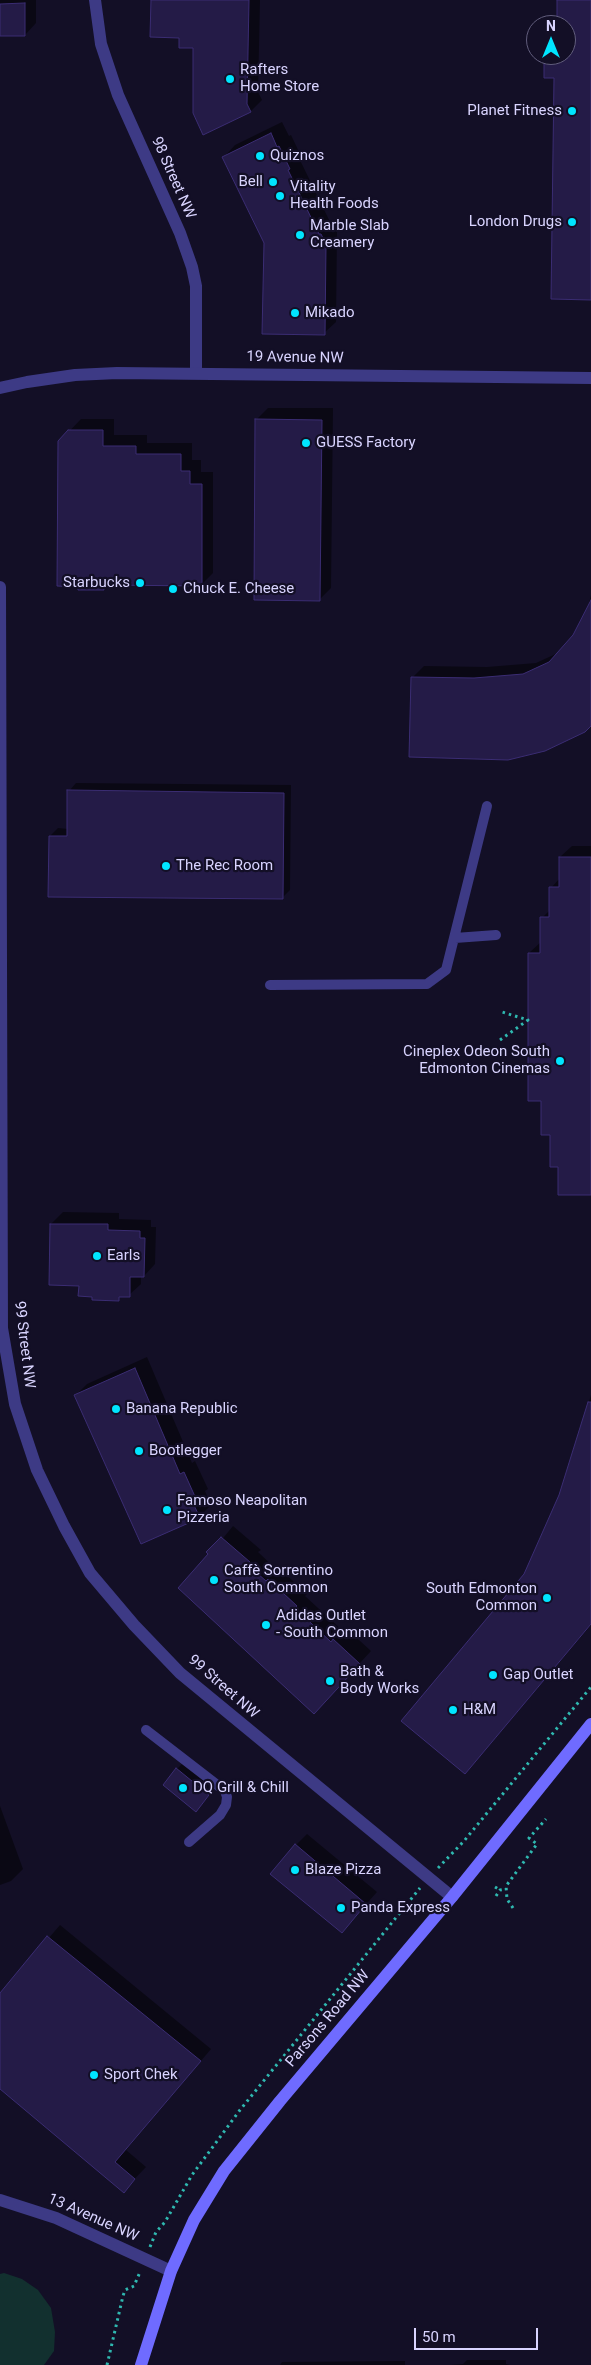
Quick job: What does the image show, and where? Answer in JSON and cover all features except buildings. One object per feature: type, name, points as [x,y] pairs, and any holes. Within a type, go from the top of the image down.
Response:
[{"type":"main road","name":"Parsons Road NW","points":[[141,2365],[172,2271],[194,2220],[224,2171],[280,2101],[452,1897],[591,1724]]},
{"type":"street","name":"98 Street NW","points":[[95,0],[101,44],[118,95],[180,233],[192,266],[196,286],[196,373]]},
{"type":"street","name":"19 Avenue NW","points":[[0,388],[75,375],[196,373],[591,378]]},
{"type":"street","name":"99 Street NW","points":[[0,587],[2,1328],[15,1404],[37,1470],[64,1526],[90,1573],[134,1625],[180,1673],[452,1897]]},
{"type":"street","name":"13 Avenue NW","points":[[0,2200],[56,2218],[172,2271]]},
{"type":"lane","points":[[270,985],[427,984],[446,970],[487,806]]},
{"type":"lane","points":[[455,938],[496,935]]},
{"type":"lane","points":[[146,1730],[225,1790],[227,1797],[226,1805],[220,1815],[189,1842]]},
{"type":"path","points":[[500,1040],[528,1020],[502,1012]]},
{"type":"path","points":[[450,1856],[591,1687]]},
{"type":"path","points":[[513,1908],[507,1899],[506,1888],[508,1881],[537,1844],[529,1838],[546,1818]]},
{"type":"path","points":[[495,1887],[500,1890]]},
{"type":"path","points":[[496,1896],[500,1890],[506,1888]]},
{"type":"path","points":[[155,2234],[165,2222],[192,2175],[240,2110],[399,1916],[405,1906]]},
{"type":"path","points":[[108,2365],[123,2296],[126,2290],[134,2286]]},
{"type":"green space","points":[[4,2273],[22,2279],[38,2290],[51,2308],[55,2332],[54,2351],[44,2365],[0,2365],[0,2274]]},
{"type":"place","name":"Rafters Home Store","points":[[230,79]]},
{"type":"place","name":"Planet Fitness","points":[[572,111]]},
{"type":"place","name":"Quiznos","points":[[260,156]]},
{"type":"place","name":"Bell","points":[[273,182]]},
{"type":"place","name":"Vitality Health Foods","points":[[280,196]]},
{"type":"place","name":"London Drugs","points":[[572,222]]},
{"type":"place","name":"Marble Slab Creamery","points":[[300,235]]},
{"type":"place","name":"Mikado","points":[[295,313]]},
{"type":"place","name":"GUESS Factory","points":[[306,443]]},
{"type":"place","name":"Starbucks","points":[[140,583]]},
{"type":"place","name":"Chuck E. Cheese","points":[[173,589]]},
{"type":"place","name":"The Rec Room","points":[[166,866]]},
{"type":"place","name":"Cineplex Odeon South Edmonton Cinemas","points":[[560,1061]]},
{"type":"place","name":"Earls","points":[[97,1256]]},
{"type":"place","name":"Banana Republic","points":[[116,1409]]},
{"type":"place","name":"Bootlegger","points":[[139,1451]]},
{"type":"place","name":"Famoso Neapolitan Pizzeria","points":[[167,1510]]},
{"type":"place","name":"Caffè Sorrentino South Common","points":[[214,1580]]},
{"type":"place","name":"South Edmonton Common","points":[[547,1598]]},
{"type":"place","name":"Adidas Outlet - South Common","points":[[266,1625]]},
{"type":"place","name":"Gap Outlet","points":[[493,1675]]},
{"type":"place","name":"Bath & Body Works","points":[[330,1681]]},
{"type":"place","name":"H&M","points":[[453,1710]]},
{"type":"place","name":"DQ Grill & Chill","points":[[183,1788]]},
{"type":"place","name":"Blaze Pizza","points":[[295,1870]]},
{"type":"place","name":"Panda Express","points":[[341,1908]]},
{"type":"place","name":"Sport Chek","points":[[94,2075]]}]
